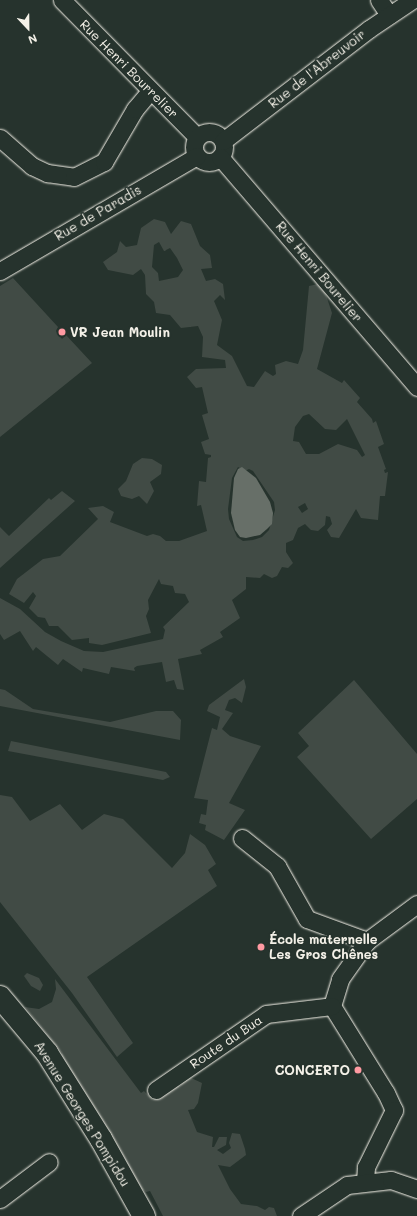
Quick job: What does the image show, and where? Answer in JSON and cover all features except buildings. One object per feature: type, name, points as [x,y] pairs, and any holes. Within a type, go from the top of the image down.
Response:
[{"type":"main road","name":"Avenue Georges Pompidou","points":[[0,997],[47,1053],[101,1139],[144,1216]]},
{"type":"street","name":"Rue Henri Bourrelier","points":[[62,0],[197,137]]},
{"type":"street","points":[[379,0],[389,15]]},
{"type":"street","name":"Rue de l'Abreuvoir","points":[[222,149],[389,15],[412,0]]},
{"type":"street","points":[[0,138],[32,166],[57,175],[74,177],[104,162],[135,109],[150,91]]},
{"type":"street","points":[[212,132],[222,149],[208,162],[197,156],[194,146],[197,137],[212,132]]},
{"type":"street","name":"Rue Henri Bourelier","points":[[222,149],[417,387]]},
{"type":"street","name":"Rue de Paradis","points":[[0,271],[197,156]]},
{"type":"street","points":[[242,838],[278,866],[307,919],[367,941]]},
{"type":"street","points":[[365,1181],[366,1167],[394,1110],[386,1093],[332,1006],[340,979],[367,941],[417,904]]},
{"type":"street","name":"Route du Bua","points":[[156,1090],[266,1014],[332,1006]]},
{"type":"street","points":[[0,1199],[49,1162]]},
{"type":"street","points":[[302,1216],[347,1185],[365,1181],[391,1180],[417,1189]]},
{"type":"shaded area","points":[[154,219],[165,222],[171,234],[181,221],[191,224],[200,246],[210,255],[212,268],[201,269],[206,281],[215,279],[223,284],[225,300],[220,295],[214,301],[222,320],[217,345],[232,356],[247,386],[254,387],[265,371],[273,376],[276,374],[275,365],[286,361],[298,364],[303,350],[309,286],[318,284],[325,292],[332,313],[317,369],[342,383],[344,380],[360,398],[357,402],[372,419],[373,423],[376,421],[384,444],[378,447],[386,469],[384,470],[385,473],[388,472],[385,496],[380,496],[378,520],[361,518],[356,509],[339,538],[331,537],[327,530],[332,524],[330,517],[326,516],[325,525],[318,531],[311,530],[305,524],[298,528],[293,540],[286,543],[286,552],[293,563],[288,568],[282,567],[277,576],[272,578],[264,574],[260,578],[246,577],[246,589],[232,600],[240,618],[220,632],[223,637],[200,650],[202,654],[178,659],[184,690],[177,689],[174,680],[166,682],[162,662],[137,666],[134,668],[135,671],[111,667],[109,674],[83,668],[82,672],[63,659],[58,665],[36,647],[33,651],[20,631],[4,640],[0,634],[0,598],[20,609],[45,632],[61,641],[84,651],[103,652],[163,639],[165,630],[163,627],[189,602],[185,594],[175,593],[173,586],[161,584],[159,579],[148,600],[149,609],[146,616],[151,633],[102,645],[89,643],[89,638],[72,640],[58,626],[49,626],[45,618],[38,617],[29,608],[36,596],[33,592],[24,603],[9,594],[17,579],[43,559],[60,556],[98,519],[88,508],[103,506],[114,512],[110,522],[147,536],[153,534],[160,536],[166,541],[179,541],[207,531],[201,505],[197,506],[199,481],[206,482],[208,458],[211,457],[211,455],[205,454],[201,442],[209,439],[202,415],[208,413],[202,387],[196,388],[187,377],[196,369],[226,368],[225,360],[202,357],[203,337],[198,326],[181,328],[170,315],[156,313],[154,302],[146,294],[145,275],[141,269],[133,275],[108,270],[103,262],[117,252],[120,241],[126,247],[137,245],[141,228]],"holes":[[[159,242],[164,251],[170,248],[183,270],[178,277],[159,281],[158,273],[152,267],[154,245]],[[309,414],[325,429],[336,430],[347,419],[365,455],[362,457],[357,450],[338,444],[319,454],[306,454],[299,442],[293,441],[295,427],[303,416]],[[238,467],[245,471],[249,469],[253,471],[274,502],[275,510],[269,530],[262,537],[243,541],[237,537],[229,519],[228,509],[232,478]],[[305,503],[308,509],[302,513],[298,507]]]},
{"type":"shaded area","points":[[13,278],[58,327],[56,331],[62,339],[66,335],[92,363],[0,437],[0,286]]},
{"type":"shaded area","points":[[142,458],[152,459],[162,465],[161,474],[150,482],[154,491],[147,504],[139,496],[132,499],[121,496],[118,489],[126,481],[133,464]]},
{"type":"shaded area","points":[[242,467],[256,478],[270,502],[273,513],[272,524],[267,529],[260,535],[246,538],[240,537],[235,530],[231,513],[234,478],[238,469]]},
{"type":"shaded area","points":[[62,491],[75,501],[0,568],[0,527],[9,536],[49,498],[51,500]]},
{"type":"shaded area","points":[[244,679],[246,687],[242,703],[235,698],[229,700],[225,710],[233,713],[222,729],[230,736],[261,746],[229,803],[245,810],[224,840],[205,830],[206,825],[199,823],[201,814],[206,815],[208,800],[194,798],[212,728],[217,730],[220,717],[207,711],[209,705]]},
{"type":"shaded area","points":[[354,680],[417,754],[417,799],[371,839],[297,757],[309,746],[298,733]]},
{"type":"shaded area","points":[[0,689],[5,690],[33,709],[110,722],[156,711],[173,711],[181,720],[180,740],[0,706]]},
{"type":"shaded area","points":[[11,741],[166,772],[170,777],[163,780],[8,751]]},
{"type":"shaded area","points":[[0,795],[12,797],[30,821],[60,804],[82,830],[104,814],[123,819],[172,868],[185,853],[190,834],[205,845],[216,864],[208,870],[217,886],[87,977],[133,1043],[117,1057],[72,993],[0,902]]},
{"type":"shaded area","points":[[27,973],[39,978],[43,985],[40,991],[31,986],[24,976]]},
{"type":"shaded area","points":[[55,979],[141,1093],[144,1091],[153,1100],[179,1082],[179,1087],[189,1077],[202,1083],[198,1103],[194,1109],[188,1110],[197,1132],[213,1137],[212,1147],[214,1147],[219,1137],[227,1137],[226,1145],[217,1150],[223,1154],[231,1148],[229,1143],[232,1133],[240,1134],[246,1155],[230,1167],[218,1165],[230,1189],[241,1204],[257,1206],[265,1210],[269,1207],[274,1208],[277,1216],[163,1216],[150,1191],[146,1192],[138,1186],[62,1061],[62,1053],[25,1007],[39,1009],[52,1002],[56,989]]},
{"type":"place","name":"VR Jean Moulin","points":[[62,332]]},
{"type":"place","name":"École maternelle Les Gros Chênes","points":[[261,947]]},
{"type":"place","name":"CONCERTO","points":[[358,1070]]}]
